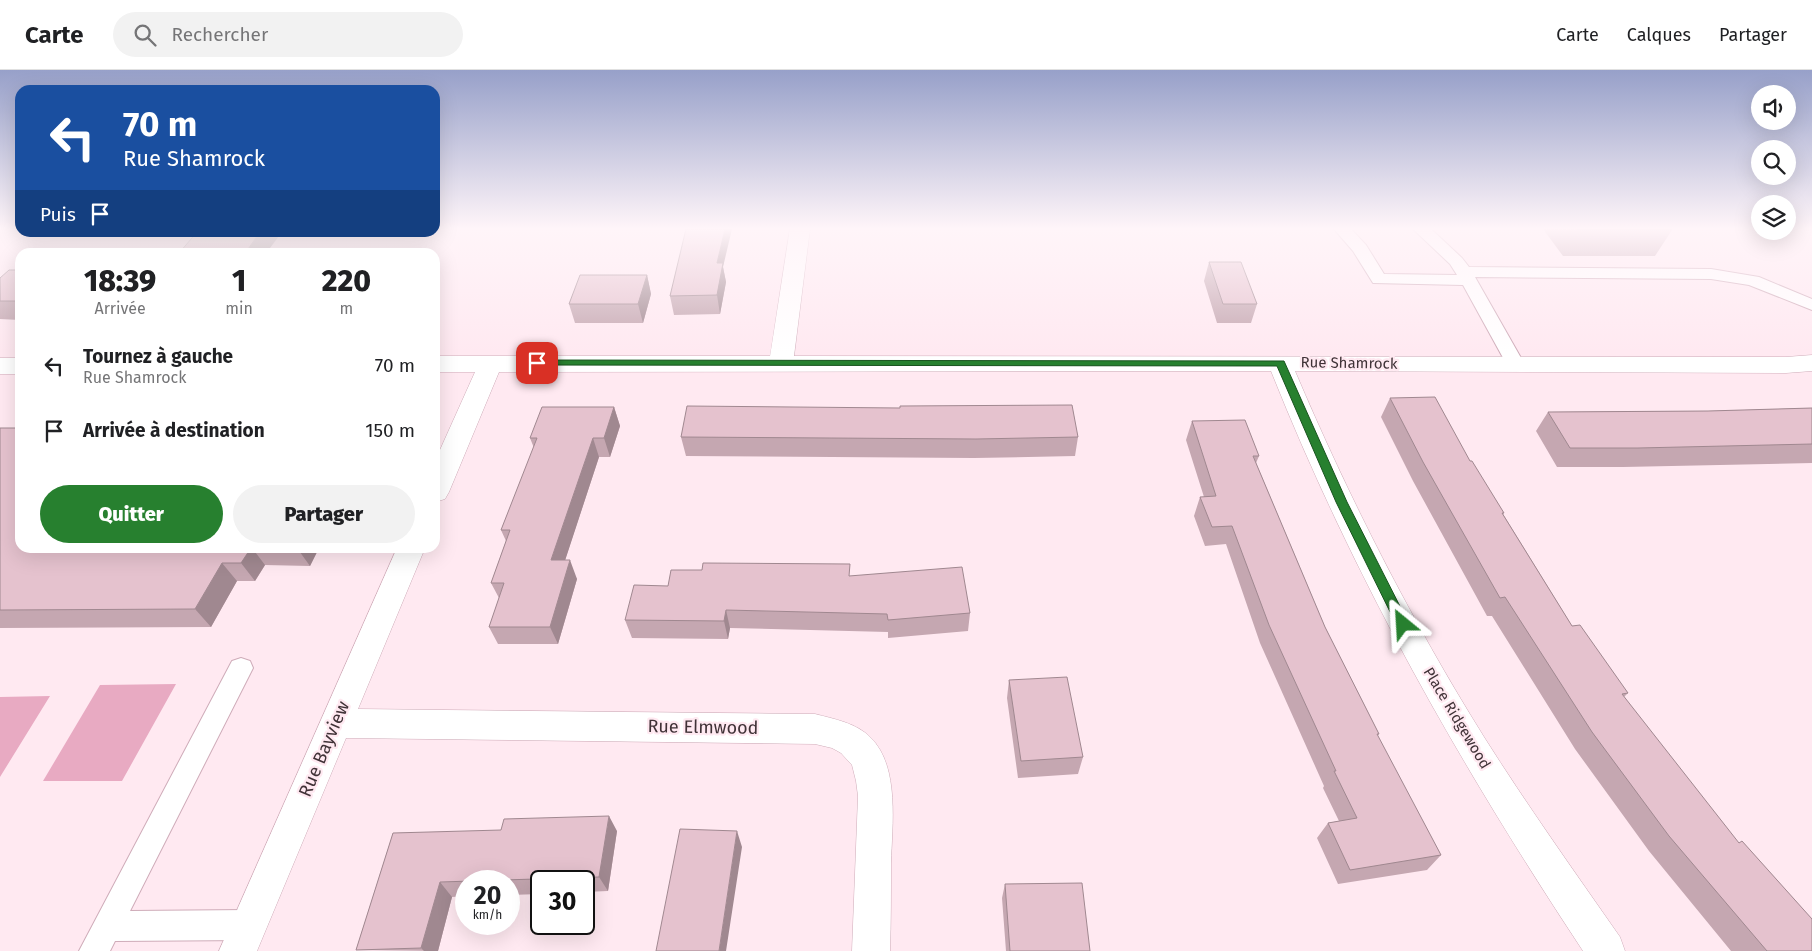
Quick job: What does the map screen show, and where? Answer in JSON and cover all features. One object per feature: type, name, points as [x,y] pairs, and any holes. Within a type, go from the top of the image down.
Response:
[{"type":"street","points":[[782,364],[795,270]]},
{"type":"street","name":"Rue Shamrock","points":[[440,364],[1280,363],[1516,365],[1812,363]]},
{"type":"street","name":"Place Ridgewood","points":[[1280,363],[1341,502],[1403,624],[1455,716],[1525,830],[1606,951]]},
{"type":"street","points":[[440,480],[490,364]]},
{"type":"street","points":[[0,366],[15,366]]},
{"type":"street","name":"Rue Bayview","points":[[244,938],[409,553]]},
{"type":"street","name":"Rue Elmwood","points":[[335,723],[815,729],[841,734],[859,747],[872,771],[875,796],[871,951]]},
{"type":"lane","points":[[1373,270],[1378,279],[1466,276],[1711,274],[1753,281],[1812,306]]},
{"type":"lane","points":[[1462,270],[1516,365]]},
{"type":"lane","points":[[241,668],[101,938],[244,938]]},
{"type":"shaded area","points":[[176,684],[122,781],[43,781],[100,685]]},
{"type":"shaded area","points":[[50,696],[0,777],[0,697]]},
{"type":"building","points":[[9,270],[15,270],[15,301],[0,301],[0,278]]},
{"type":"building","points":[[676,270],[722,270],[717,295],[670,296]]},
{"type":"building","points":[[1212,270],[1244,270],[1257,304],[1223,304]]},
{"type":"building","points":[[580,275],[647,275],[638,304],[569,304]]},
{"type":"building","points":[[1435,397],[1470,461],[1472,461],[1572,626],[1580,625],[1628,693],[1622,694],[1739,843],[1742,841],[1812,919],[1812,951],[1767,951],[1669,836],[1592,732],[1505,597],[1500,598],[1423,462],[1390,398]]},
{"type":"building","points":[[1072,405],[1078,437],[976,439],[681,437],[687,406],[900,408],[900,406]]},
{"type":"building","points":[[542,407],[614,407],[604,438],[593,438],[551,560],[570,560],[550,627],[489,627],[504,583],[491,583],[510,530],[501,530],[537,438],[530,438]]},
{"type":"building","points":[[1812,408],[1812,444],[1638,448],[1570,448],[1548,412],[1708,411]]},
{"type":"building","points":[[1245,420],[1259,456],[1253,456],[1325,627],[1379,734],[1377,734],[1441,855],[1350,870],[1328,823],[1357,818],[1269,625],[1232,526],[1212,527],[1200,497],[1216,496],[1192,421]]},
{"type":"building","points":[[0,428],[15,428],[15,553],[248,553],[241,563],[222,563],[195,609],[0,610]]},
{"type":"building","points":[[703,563],[850,564],[849,576],[962,567],[970,613],[888,620],[887,614],[726,610],[724,621],[625,620],[634,585],[668,586],[671,570],[702,570]]},
{"type":"building","points":[[1067,677],[1083,757],[1021,761],[1009,680]]},
{"type":"building","points":[[609,816],[599,877],[595,877],[595,870],[530,870],[530,879],[520,879],[520,870],[455,870],[455,882],[440,882],[421,948],[356,950],[393,833],[501,830],[504,819]]},
{"type":"building","points":[[680,829],[737,831],[719,951],[656,951]]},
{"type":"building","points":[[1082,883],[1090,951],[1010,951],[1005,884]]},
{"type":"route","points":[[537,363],[1280,363],[1341,502],[1403,624]]}]
